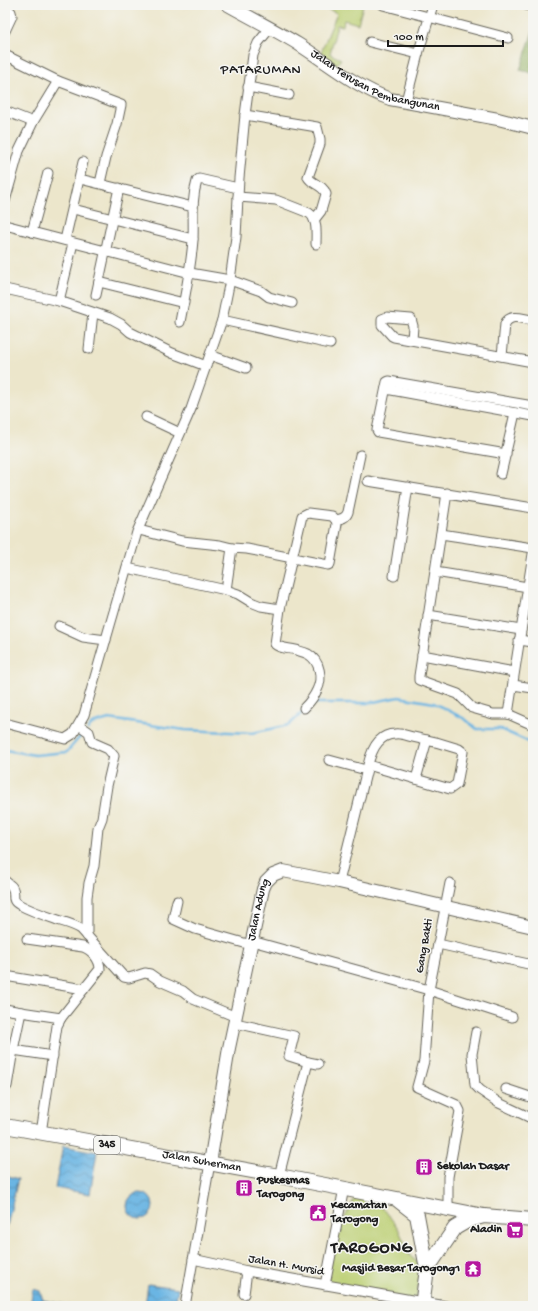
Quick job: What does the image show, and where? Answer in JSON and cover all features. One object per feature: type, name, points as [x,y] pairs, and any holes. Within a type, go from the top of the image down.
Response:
[{"type":"main road","name":"Jalan Terusan Pembangunan","points":[[228,5],[298,44],[375,94],[390,99],[498,119],[533,128]]},
{"type":"main road","name":"Jalan Adung","points":[[210,1163],[235,1020],[264,889],[266,882],[273,875],[283,871],[339,882],[533,927]]},
{"type":"main road","name":"Jalan Suherman","points":[[5,1126],[344,1188],[398,1200]]},
{"type":"main road","name":"345","points":[[398,1200],[448,1208],[484,1216]]},
{"type":"main road","name":"345","points":[[398,1200],[417,1215]]},
{"type":"main road","points":[[423,1304],[427,1269],[417,1215],[429,1205]]},
{"type":"main road","points":[[448,1208],[455,1228]]},
{"type":"main road","points":[[427,1269],[455,1228],[469,1220],[484,1216],[533,1220]]},
{"type":"main road","points":[[423,1251],[430,1253],[438,1252]]},
{"type":"street","points":[[383,5],[508,38]]},
{"type":"street","points":[[406,101],[433,5]]},
{"type":"street","points":[[526,5],[533,7]]},
{"type":"street","points":[[5,7],[11,12],[12,16],[5,31]]},
{"type":"street","points":[[5,723],[65,739],[80,726],[138,530],[191,409],[222,320],[230,280],[236,237],[238,193],[245,115],[253,54],[258,43],[270,28]]},
{"type":"street","points":[[370,42],[418,54]]},
{"type":"street","points":[[5,55],[58,81],[121,105],[100,183]]},
{"type":"street","points":[[5,201],[19,151],[33,122],[58,81]]},
{"type":"street","points":[[248,87],[289,95]]},
{"type":"street","points":[[5,111],[33,122]]},
{"type":"street","points":[[245,115],[317,127],[320,144],[308,177],[311,181],[322,188],[326,194],[321,210],[314,220]]},
{"type":"street","points":[[59,301],[73,209],[83,162]]},
{"type":"street","points":[[32,232],[48,173]]},
{"type":"street","points":[[80,179],[193,207]]},
{"type":"street","points":[[180,322],[190,273],[193,239],[193,207],[196,183],[199,179],[238,193],[276,200],[308,213],[313,216],[316,244]]},
{"type":"street","points":[[96,296],[119,188]]},
{"type":"street","points":[[73,209],[193,239]]},
{"type":"street","points":[[5,225],[190,273],[230,280],[261,291],[270,297],[292,303]]},
{"type":"street","points":[[99,282],[184,302]]},
{"type":"street","points":[[5,289],[59,301],[116,321],[130,332],[172,353],[206,366]]},
{"type":"street","points":[[89,350],[93,314]]},
{"type":"street","points":[[502,356],[505,324],[508,319],[512,317],[533,320]]},
{"type":"street","points":[[222,320],[330,344]]},
{"type":"street","points":[[412,340],[533,362]]},
{"type":"street","points":[[210,355],[246,368]]},
{"type":"street","points":[[506,454],[378,432],[377,430],[387,382],[533,416]]},
{"type":"street","points":[[464,399],[533,406]]},
{"type":"street","points":[[501,474],[515,413]]},
{"type":"street","points":[[146,417],[180,433]]},
{"type":"street","points":[[336,520],[343,518],[348,512],[360,455]]},
{"type":"street","points":[[368,480],[533,508]]},
{"type":"street","points":[[394,576],[408,487]]},
{"type":"street","points":[[447,493],[419,680],[458,694],[472,708],[493,714],[508,714],[533,725]]},
{"type":"street","points":[[138,530],[182,541],[247,549],[275,556],[293,558],[329,565],[337,524],[336,520],[332,516],[308,513],[302,516],[293,558],[280,609],[275,644],[309,654],[317,663],[320,672],[320,680],[317,690],[304,708]]},
{"type":"street","points":[[441,534],[533,548]]},
{"type":"street","points":[[226,590],[232,548]]},
{"type":"street","points":[[508,714],[519,640],[529,593],[533,554]]},
{"type":"street","points":[[127,568],[226,590],[238,594],[261,606],[280,609]]},
{"type":"street","points":[[435,572],[529,593]]},
{"type":"street","points":[[428,614],[521,630]]},
{"type":"street","points":[[59,626],[83,637],[106,640]]},
{"type":"street","points":[[519,640],[533,642]]},
{"type":"street","points":[[422,655],[514,672]]},
{"type":"street","points":[[513,685],[533,688]]},
{"type":"street","points":[[80,726],[89,732],[92,742],[108,749],[114,756],[102,818],[98,828],[94,866],[89,883],[87,904],[87,936]]},
{"type":"street","points":[[329,760],[367,768],[416,779],[450,789],[457,784],[463,755],[462,750],[428,740],[394,733],[383,738],[377,743],[372,751],[367,768],[339,882]]},
{"type":"street","points":[[416,779],[428,740]]},
{"type":"street","points":[[5,881],[12,886],[14,892],[13,898],[19,904],[41,915],[81,929],[124,977],[129,978],[137,974],[148,973],[160,981],[183,991],[193,999],[235,1020],[294,1036],[289,1056],[318,1064]]},
{"type":"street","name":"Gang Bakti","points":[[448,1208],[448,1177],[460,1111],[457,1105],[417,1087],[424,1061],[429,990],[450,883]]},
{"type":"street","points":[[177,901],[173,919],[195,929],[429,990],[512,1017]]},
{"type":"street","points":[[27,939],[83,947],[91,951],[99,962],[100,969],[60,1018],[57,1026],[41,1132]]},
{"type":"street","points":[[438,944],[533,965]]},
{"type":"street","points":[[5,976],[84,989]]},
{"type":"street","points":[[5,1009],[60,1018]]},
{"type":"street","points":[[7,1086],[13,1050],[22,1012]]},
{"type":"street","points":[[476,1032],[472,1054],[475,1084],[480,1090],[499,1104],[533,1118]]},
{"type":"street","points":[[13,1050],[53,1056]]},
{"type":"street","points":[[279,1176],[308,1062]]},
{"type":"street","points":[[506,1089],[533,1098]]},
{"type":"street","points":[[185,1306],[210,1163]]},
{"type":"street","points":[[325,1285],[344,1188]]},
{"type":"street","name":"Jalan H. Mursid","points":[[193,1259],[246,1271],[423,1304],[446,1306]]},
{"type":"street","points":[[244,1294],[246,1271]]},
{"type":"green space","points":[[323,5],[363,5],[358,24],[344,20],[343,26],[337,25],[330,54],[341,59],[335,66],[321,52],[337,13],[322,7]]},
{"type":"green space","points":[[533,31],[533,71],[532,73],[520,70]]},
{"type":"green space","points":[[355,1197],[369,1198],[384,1209],[398,1228],[410,1256],[421,1265],[416,1302],[327,1283],[332,1244]]},
{"type":"water","points":[[63,1146],[97,1152],[90,1194],[55,1188]]},
{"type":"water","points":[[5,1175],[18,1179],[7,1226],[5,1226]]},
{"type":"water","points":[[140,1193],[149,1197],[153,1206],[149,1215],[140,1219],[131,1215],[127,1206],[131,1197]]},
{"type":"water","points":[[148,1284],[178,1288],[175,1306],[145,1306]]},
{"type":"water","points":[[33,1289],[40,1291],[43,1300],[72,1306],[30,1306]]},
{"type":"waterway","points":[[312,703],[368,703],[399,697],[434,703],[465,719],[477,729],[500,729],[533,745]]},
{"type":"waterway","points":[[88,729],[92,724],[109,719],[185,730],[252,733],[289,725],[304,711]]},
{"type":"waterway","points":[[5,750],[35,755],[67,752],[84,732]]},
{"type":"place","name":"Sekolah Dasar","points":[[424,1167]]},
{"type":"place","name":"Puskesmas Tarogong","points":[[244,1188]]},
{"type":"place","name":"Kecamatan Tarogong","points":[[318,1213]]},
{"type":"place","name":"Aladin","points":[[515,1230]]},
{"type":"place","name":"Masjid Besar Tarogong1","points":[[473,1269]]},
{"type":"district","name":"PATARUMAN","points":[[261,70]]},
{"type":"district","name":"TAROGONG","points":[[372,1249]]}]
